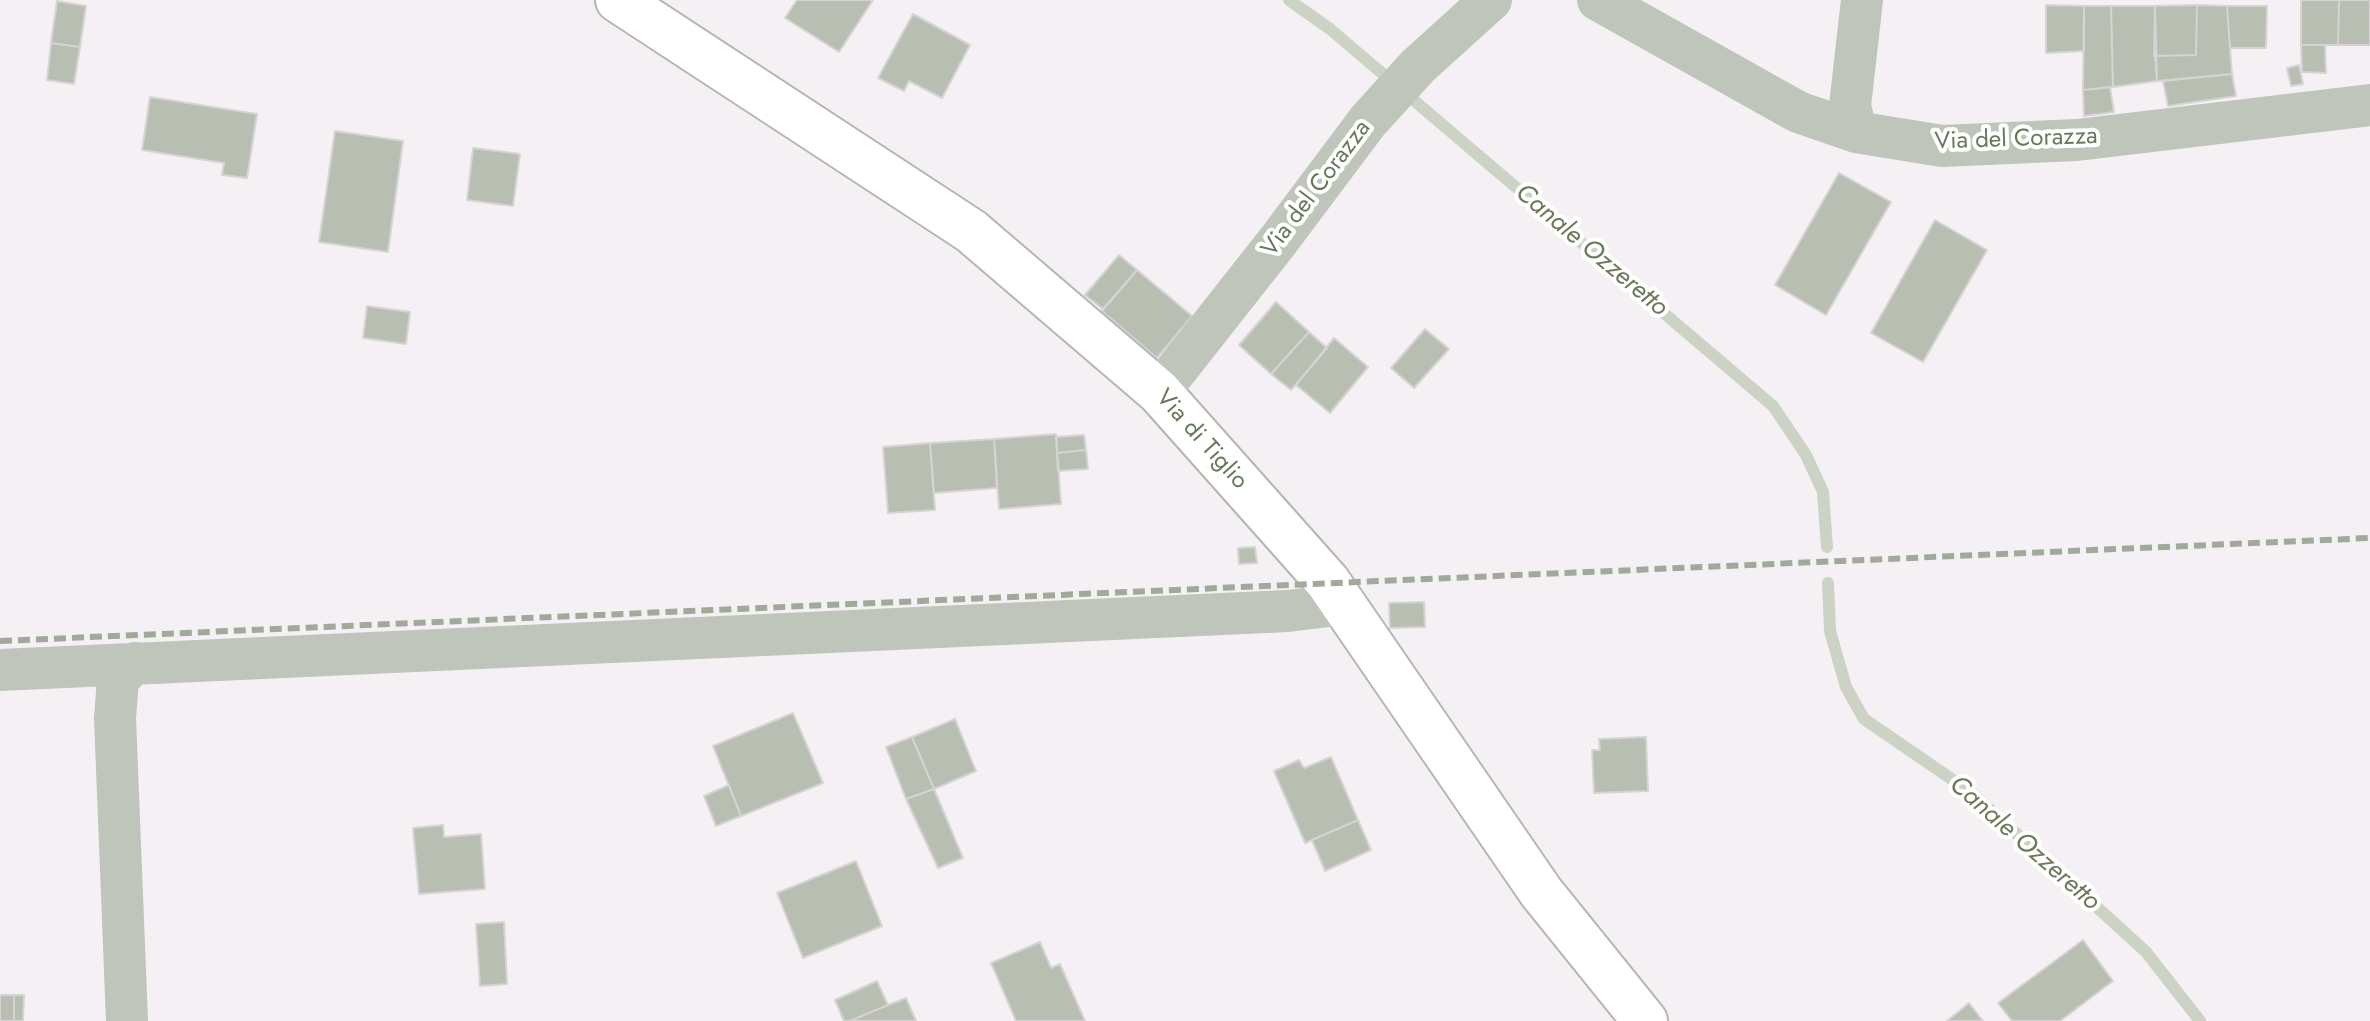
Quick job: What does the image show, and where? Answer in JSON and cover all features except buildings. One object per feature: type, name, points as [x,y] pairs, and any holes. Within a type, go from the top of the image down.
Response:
[{"type":"main road","name":"Via di Tiglio","points":[[618,0],[971,231],[1159,392],[1345,604],[1541,892],[1645,1021]]},
{"type":"street","name":"Via del Corazza","points":[[1159,392],[1287,230],[1368,121],[1418,66],[1491,0]]},
{"type":"street","name":"Via del Corazza","points":[[1598,0],[1798,112],[1856,132],[1942,146],[2077,140],[2370,105]]},
{"type":"street","points":[[1856,132],[1850,106],[1862,0]]},
{"type":"street","points":[[0,670],[1257,612],[1345,604]]},
{"type":"street","points":[[127,1021],[115,718],[118,679],[135,663]]},
{"type":"waterway","name":"Canale Ozzeretto","points":[[1289,0],[1330,29],[1773,406],[1806,455],[1823,492],[1827,547]]},
{"type":"waterway","name":"Canale Ozzeretto","points":[[1828,583],[1830,631],[1846,687],[1864,719],[1972,793],[2146,952],[2200,1021]]},
{"type":"railway","points":[[0,641],[2370,538]]}]
